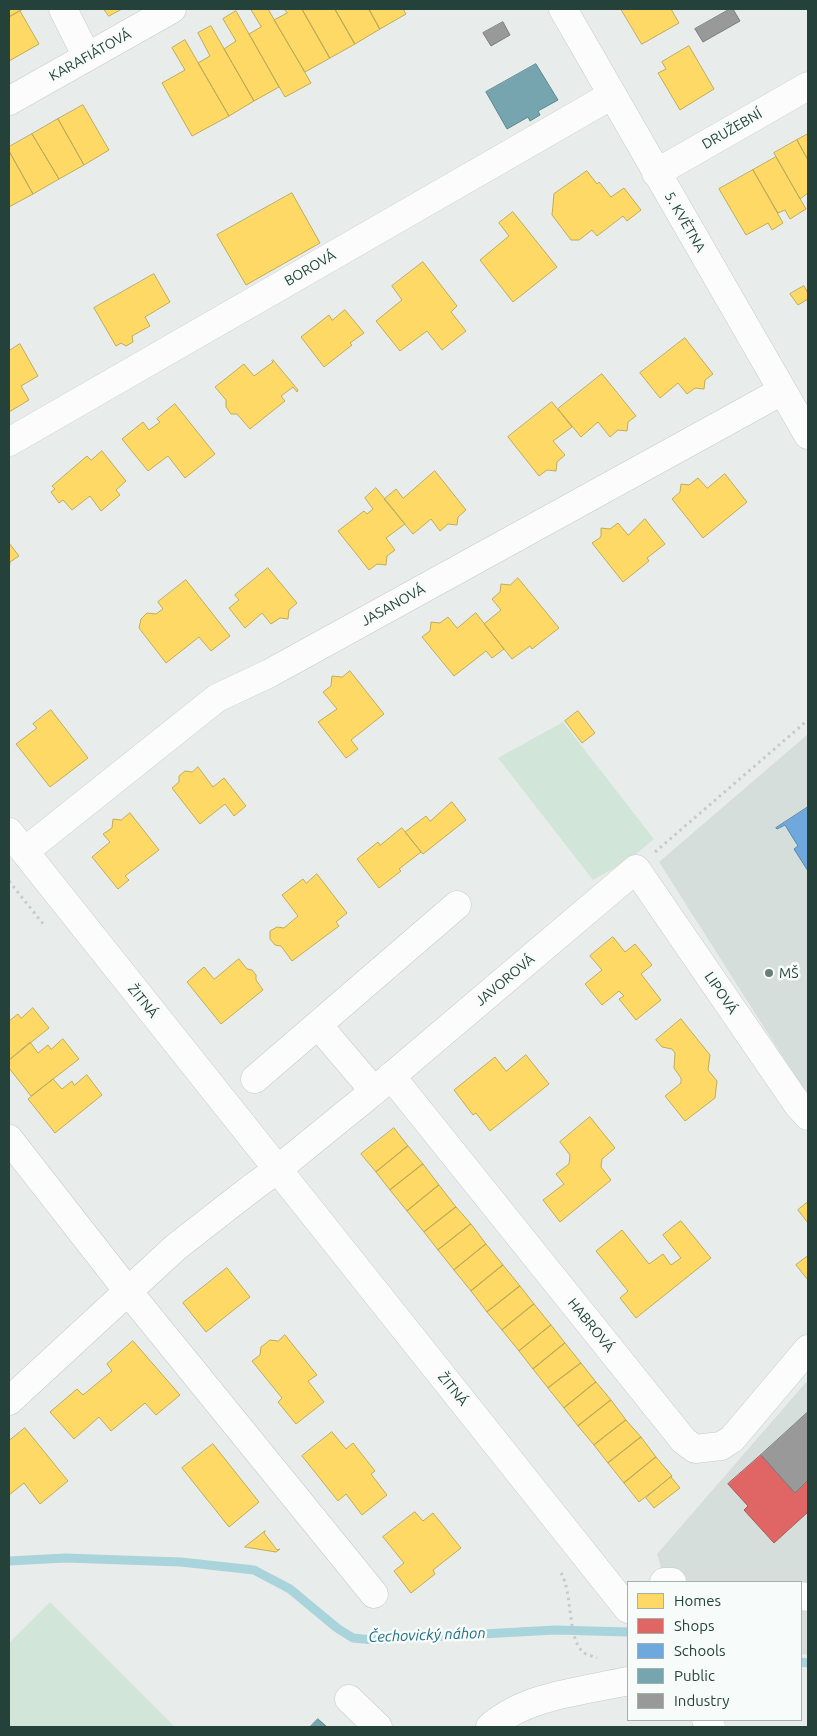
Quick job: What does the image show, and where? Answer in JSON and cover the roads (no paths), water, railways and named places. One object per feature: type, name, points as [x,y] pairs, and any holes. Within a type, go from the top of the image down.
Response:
[{"type":"street","points":[[63,9],[87,57]]},
{"type":"street","name":"KARAFIÁTOVÁ","points":[[9,101],[172,9]]},
{"type":"street","name":"5. KVĚTNA","points":[[563,9],[808,435]]},
{"type":"street","name":"DRUŽEBNÍ","points":[[656,173],[808,86]]},
{"type":"street","name":"BOROVÁ","points":[[9,442],[612,95]]},
{"type":"street","name":"JASANOVÁ","points":[[17,842],[217,698],[270,672],[782,391]]},
{"type":"street","name":"ŽITNÁ","points":[[17,842],[627,1607]]},
{"type":"street","name":"JAVOROVÁ","points":[[278,1169],[382,1084],[636,869]]},
{"type":"street","name":"LIPOVÁ","points":[[636,869],[798,1105],[808,1116]]},
{"type":"street","points":[[255,1079],[457,905]]},
{"type":"street","points":[[318,1025],[382,1084]]},
{"type":"street","name":"HABROVÁ","points":[[382,1084],[684,1441],[695,1449],[721,1446],[732,1439],[808,1349]]},
{"type":"street","points":[[9,1139],[127,1290],[374,1594]]},
{"type":"street","points":[[9,1401],[127,1290],[176,1247],[278,1169]]},
{"type":"street","points":[[490,1727],[522,1708],[545,1699],[627,1681]]},
{"type":"street","points":[[349,1699],[378,1727]]},
{"type":"waterway","name":"Čechovický náhon","points":[[9,1561],[65,1558],[181,1562],[254,1570],[290,1589],[337,1628],[353,1638],[373,1640],[555,1630],[627,1632]]},
{"type":"waterway","name":"Čechovický náhon","points":[[802,1662],[808,1663]]},
{"type":"place","name":"MŠ","points":[[769,973]]}]
